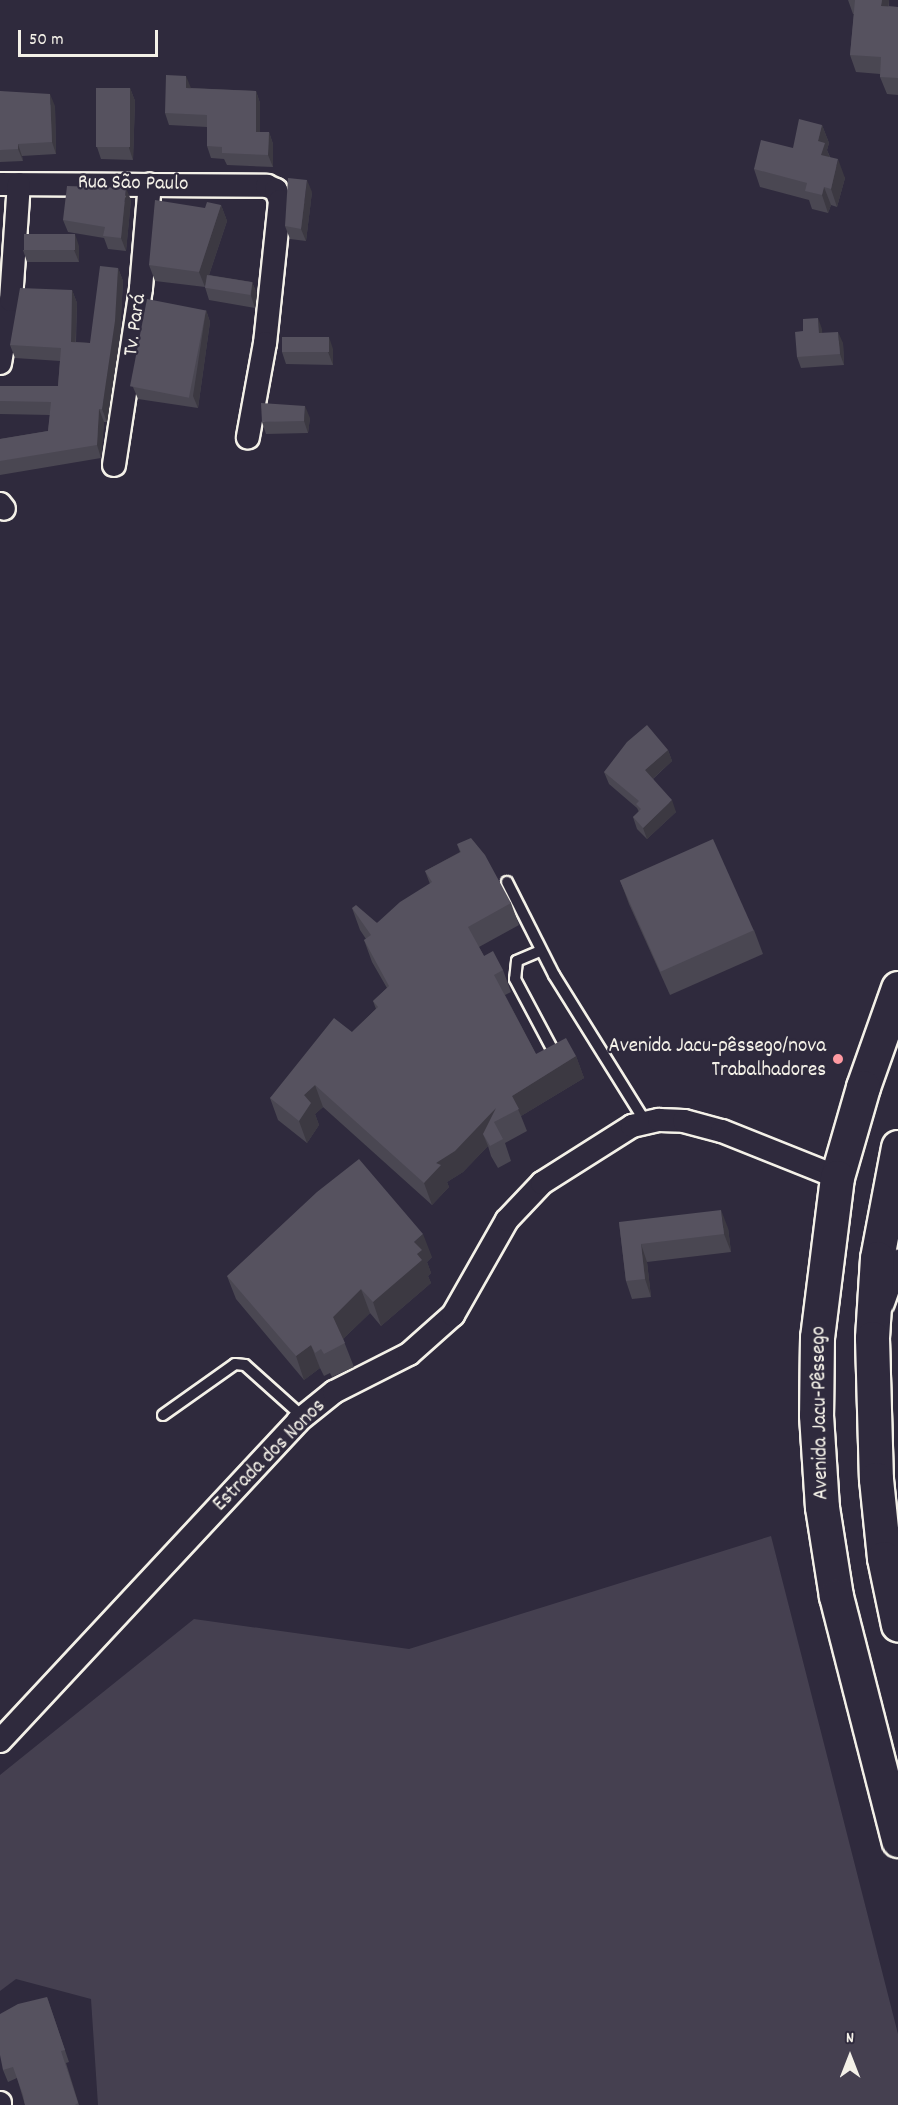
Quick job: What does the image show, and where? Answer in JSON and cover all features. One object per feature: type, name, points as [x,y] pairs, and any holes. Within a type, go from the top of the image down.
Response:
[{"type":"highway","name":"Avenida Jacu-Pêssego","points":[[898,988],[863,1086],[837,1177],[817,1337],[822,1507],[836,1596],[898,1840]]},
{"type":"highway","points":[[898,1148],[877,1258],[872,1338],[876,1479],[884,1558],[898,1625]]},
{"type":"street","name":"Rua São Paulo","points":[[10,184],[267,186],[276,190],[280,201],[265,343],[248,436]]},
{"type":"street","points":[[0,363],[11,300],[10,184]]},
{"type":"street","name":"Tv. Pará","points":[[114,465],[141,288],[150,184]]},
{"type":"street","name":"Estrada dos Nonos","points":[[0,1741],[303,1417],[334,1392],[387,1367],[434,1334],[463,1301],[495,1239],[523,1201],[607,1140],[645,1121],[684,1121],[722,1131],[837,1177]]},
{"type":"street","points":[[872,1338],[898,1261]]},
{"type":"lane","points":[[507,882],[540,951],[645,1121]]},
{"type":"lane","points":[[540,951],[517,961],[515,980],[556,1056]]},
{"type":"lane","points":[[163,1415],[235,1364],[245,1365],[303,1417]]},
{"type":"shaded area","points":[[771,1536],[898,2034],[898,2105],[98,2105],[91,1999],[16,1979],[0,1991],[0,1775],[194,1619],[409,1649]]},
{"type":"building","points":[[855,0],[882,0],[881,6],[898,7],[898,78],[880,77],[881,57],[850,55]]},
{"type":"building","points":[[166,75],[186,76],[186,88],[256,91],[256,132],[269,132],[268,155],[222,153],[222,147],[207,146],[207,115],[165,113]]},
{"type":"building","points":[[96,88],[130,88],[130,147],[96,147]]},
{"type":"building","points":[[0,91],[50,94],[52,142],[18,144],[18,149],[0,150]]},
{"type":"building","points":[[799,119],[822,125],[818,141],[825,143],[821,155],[838,159],[831,189],[824,187],[822,195],[805,191],[807,183],[754,169],[761,140],[793,148]]},
{"type":"building","points":[[288,178],[307,180],[301,229],[285,226]]},
{"type":"building","points":[[67,186],[126,188],[121,238],[103,236],[105,227],[63,220]]},
{"type":"building","points":[[155,200],[205,208],[207,202],[221,205],[199,272],[149,265]]},
{"type":"building","points":[[24,234],[75,234],[75,250],[24,250]]},
{"type":"building","points":[[100,266],[118,268],[115,321],[102,409],[99,409],[97,445],[0,461],[0,439],[48,431],[51,402],[0,401],[0,386],[58,386],[61,348],[10,345],[20,288],[72,290],[71,342],[90,343]]},
{"type":"building","points":[[207,275],[252,282],[250,295],[205,288]]},
{"type":"building","points":[[147,299],[206,310],[189,398],[130,386]]},
{"type":"building","points":[[818,318],[819,333],[838,332],[840,354],[797,357],[795,332],[803,331],[803,319]]},
{"type":"building","points":[[282,337],[329,337],[329,352],[282,352]]},
{"type":"building","points":[[261,403],[305,406],[304,421],[262,422]]},
{"type":"building","points":[[647,725],[668,750],[645,770],[672,800],[643,828],[633,817],[641,809],[636,804],[639,801],[604,772],[627,742]]},
{"type":"building","points":[[471,838],[485,855],[511,903],[468,927],[484,956],[493,951],[503,970],[494,975],[536,1054],[566,1038],[576,1056],[512,1096],[519,1109],[494,1122],[503,1139],[490,1146],[483,1134],[496,1108],[455,1151],[436,1163],[441,1165],[424,1183],[315,1085],[304,1095],[311,1103],[299,1121],[270,1098],[334,1018],[352,1032],[378,1007],[373,1001],[389,986],[364,940],[371,935],[352,908],[356,905],[377,923],[400,902],[432,882],[425,871],[461,852],[457,844]]},
{"type":"building","points":[[713,839],[754,930],[660,972],[620,880]]},
{"type":"building","points":[[359,1159],[423,1234],[414,1242],[422,1250],[417,1254],[422,1260],[373,1302],[361,1289],[333,1317],[345,1343],[324,1354],[321,1349],[315,1353],[311,1345],[296,1356],[227,1276],[317,1192]]},
{"type":"building","points":[[721,1210],[724,1234],[641,1244],[645,1279],[626,1281],[619,1222]]},
{"type":"building","points":[[47,1997],[65,2050],[61,2051],[78,2103],[75,2105],[25,2105],[13,2067],[3,2070],[0,2055],[0,2014],[18,2004]]},
{"type":"place","name":"Avenida Jacu-pêssego/nova Trabalhadores","points":[[838,1059]]}]
